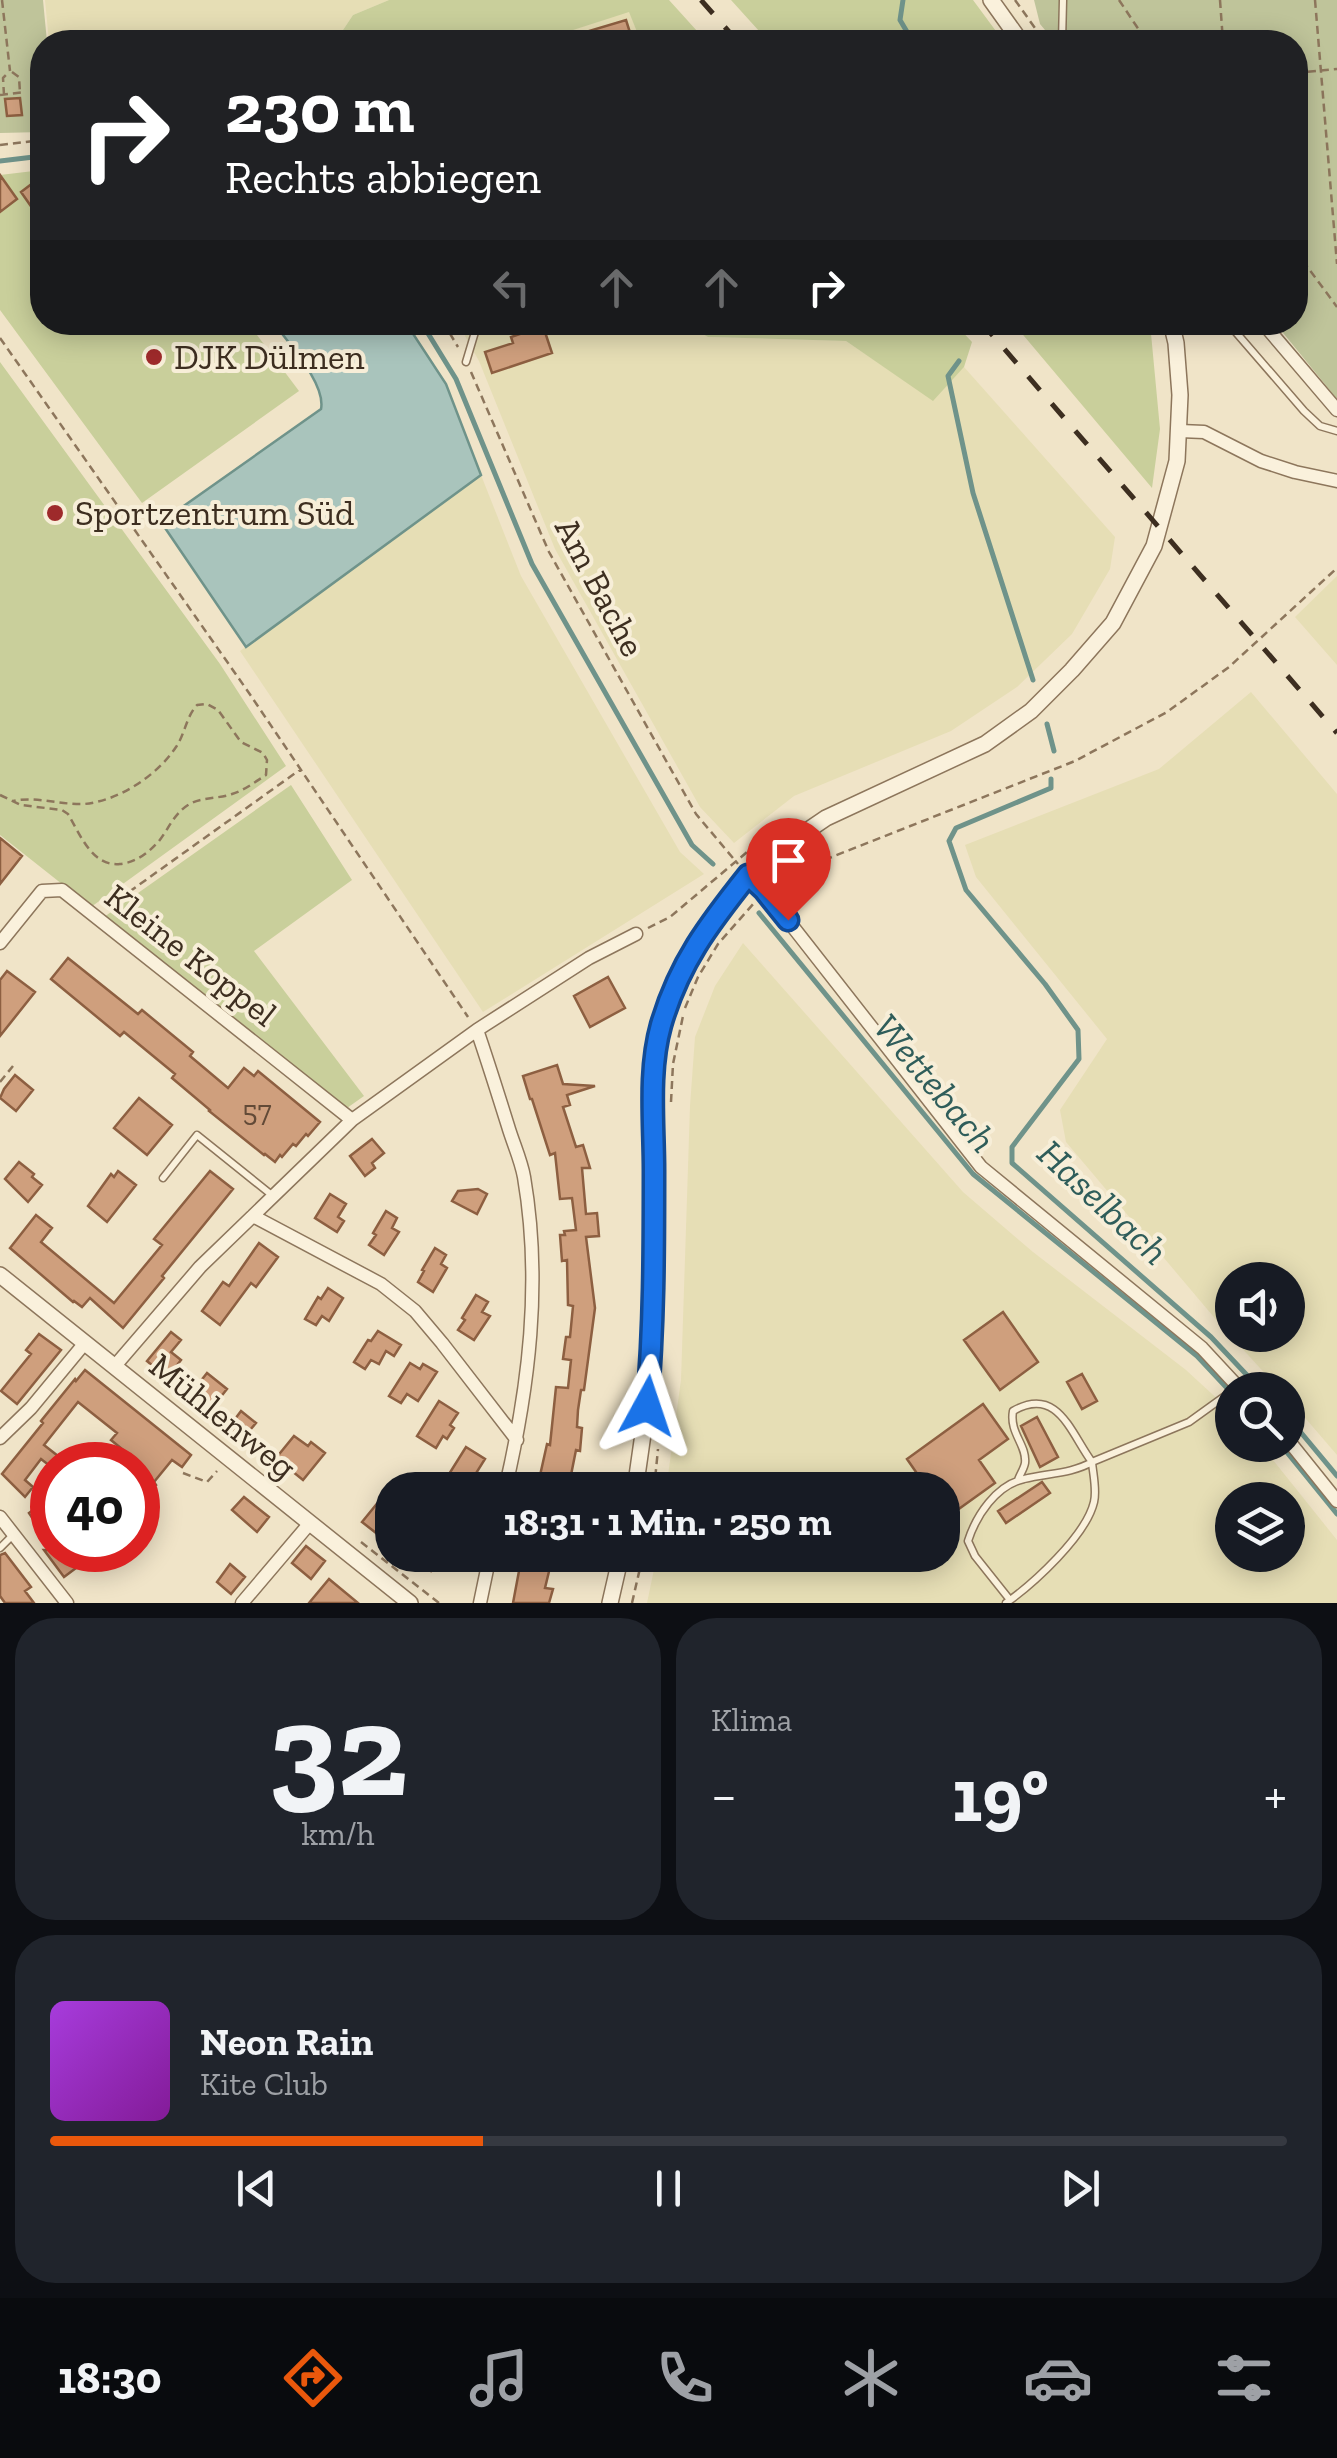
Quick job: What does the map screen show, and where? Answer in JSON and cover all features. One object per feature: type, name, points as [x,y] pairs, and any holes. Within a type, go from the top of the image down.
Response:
[{"type":"street","points":[[991,0],[1012,30]]},
{"type":"street","points":[[638,1472],[653,1334],[654,1075],[660,1030],[675,985],[693,948],[748,875],[826,818],[985,744],[1031,711],[1113,623],[1154,546],[1177,461],[1180,395],[1174,335]]},
{"type":"street","points":[[1273,335],[1337,410]]},
{"type":"street","points":[[1180,430],[1204,432],[1261,460],[1337,481]]},
{"type":"street","points":[[748,875],[764,890],[981,1166],[1202,1348],[1221,1372]]},
{"type":"street","name":"Kleine Koppel","points":[[0,943],[42,891],[62,890],[352,1120]]},
{"type":"street","points":[[114,1367],[200,1267],[352,1120],[478,1030],[589,958],[636,934]]},
{"type":"street","points":[[478,1030],[523,1173],[532,1234],[533,1299],[527,1371],[509,1472]]},
{"type":"street","points":[[253,1216],[381,1284],[414,1311],[517,1440]]},
{"type":"street","name":"Mühlenweg","points":[[0,1276],[410,1603]]},
{"type":"street","points":[[0,1438],[84,1344]]},
{"type":"street","points":[[1305,1461],[1337,1501]]},
{"type":"street","points":[[0,1517],[67,1603]]},
{"type":"street","points":[[242,1603],[310,1523]]},
{"type":"street","points":[[480,1603],[486,1572]]},
{"type":"street","points":[[610,1603],[618,1572]]},
{"type":"lane","points":[[1062,30],[1063,0]]},
{"type":"lane","points":[[466,362],[474,335]]},
{"type":"lane","points":[[1238,335],[1320,426],[1337,431]]},
{"type":"lane","points":[[163,1178],[197,1135],[273,1196]]},
{"type":"lane","points":[[1018,1480],[1025,1463],[1011,1423],[1014,1412],[1026,1404],[1046,1404],[1059,1412],[1092,1462],[1094,1501],[1082,1529],[1031,1584],[1008,1602],[968,1541],[975,1521],[996,1496],[1018,1480],[1080,1469],[1092,1462],[1189,1422],[1215,1404]]},
{"type":"lane","points":[[0,1548],[14,1534]]},
{"type":"path","points":[[2,0],[10,71],[19,77],[22,92],[2,95],[3,78],[10,71]]},
{"type":"path","points":[[1017,0],[1036,30]]},
{"type":"path","points":[[1119,0],[1139,30]]},
{"type":"path","points":[[1220,0],[1222,30]]},
{"type":"path","points":[[1315,0],[1337,264]]},
{"type":"path","points":[[1308,72],[1337,69]]},
{"type":"path","points":[[0,146],[30,142]]},
{"type":"path","points":[[1308,268],[1337,307]]},
{"type":"path","name":"Am Bache","points":[[451,335],[549,552],[696,814],[735,861]]},
{"type":"path","points":[[0,338],[478,1030]]},
{"type":"path","points":[[670,1116],[673,1064],[683,1014],[698,977],[718,944],[778,877],[1075,760],[1167,712],[1229,667],[1337,568]]},
{"type":"path","points":[[0,795],[13,801],[21,804],[62,810],[96,857],[111,864],[132,862],[155,846],[170,822],[190,804],[244,790],[266,775],[267,760],[264,753],[241,742],[218,710],[207,704],[197,705],[190,712],[177,746],[158,768],[108,799],[83,804],[24,798],[13,801]]},
{"type":"path","points":[[95,917],[301,769]]},
{"type":"path","points":[[0,1082],[13,1066]]},
{"type":"path","points":[[656,1472],[659,1444]]},
{"type":"path","points":[[183,1474],[207,1482],[227,1458]]},
{"type":"path","points":[[632,1603],[639,1572]]},
{"type":"shaded area","points":[[45,0],[389,0],[353,15],[343,30],[48,30]]},
{"type":"shaded area","points":[[629,11],[636,30],[572,30]]},
{"type":"shaded area","points":[[705,335],[846,341],[933,400],[964,367],[1115,537],[1110,569],[1072,634],[1017,687],[951,731],[794,796],[734,843],[700,807],[555,549],[479,361],[465,336]]},
{"type":"shaded area","points":[[481,475],[521,576],[680,852],[704,874],[483,1012],[240,651]]},
{"type":"shaded area","points":[[1337,576],[1337,665],[1295,617]]},
{"type":"shaded area","points":[[1251,692],[1337,794],[1337,1455],[1305,1418],[1305,1372],[1264,1372],[1245,1352],[1305,1352],[1305,1262],[1215,1262],[1215,1318],[1066,1142],[1060,1110],[1107,1039],[976,877],[965,845],[1159,769]]},
{"type":"shaded area","points":[[743,943],[963,1192],[1215,1397],[1215,1462],[1275,1462],[1291,1482],[1215,1482],[1215,1572],[1305,1572],[1305,1500],[1337,1540],[1337,1603],[647,1603],[653,1572],[960,1572],[960,1472],[668,1472],[681,1380],[695,1037],[715,986]]},
{"type":"green space","points":[[0,0],[43,0],[46,30],[30,30],[30,132],[0,133]]},
{"type":"green space","points":[[389,0],[669,0],[696,30],[636,30],[629,12],[573,30],[343,30],[353,15]]},
{"type":"green space","points":[[731,0],[973,0],[995,30],[758,30]]},
{"type":"green space","points":[[1034,0],[1337,0],[1337,399],[1285,335],[1308,335],[1308,30],[1045,30]]},
{"type":"green space","name":"DJK Dülmen","points":[[30,171],[30,335],[257,335],[299,391],[142,503],[0,310],[0,175]]},
{"type":"green space","points":[[704,335],[965,335],[972,342],[964,367],[933,401],[846,341]]},
{"type":"green space","points":[[1023,335],[1151,335],[1160,429],[1152,488]]},
{"type":"green space","name":"Sportzentrum Süd","points":[[0,362],[220,664],[286,766],[91,907],[0,835]]},
{"type":"green space","points":[[291,785],[352,880],[254,951],[364,1096],[347,1108],[104,917]]},
{"type":"water","points":[[283,335],[414,335],[446,384],[481,475],[246,647],[161,522],[321,409],[318,388]]},
{"type":"building","points":[[626,20],[629,30],[592,30]]},
{"type":"building","points":[[20,98],[22,115],[7,116],[5,99]]},
{"type":"building","points":[[0,175],[17,199],[0,212]]},
{"type":"building","points":[[30,185],[30,205],[21,192]]},
{"type":"building","points":[[546,335],[552,353],[492,373],[485,352],[513,343],[511,337]]},
{"type":"building","points":[[0,838],[22,856],[0,884]]},
{"type":"building","points":[[68,958],[138,1014],[142,1010],[193,1052],[190,1056],[228,1088],[244,1068],[254,1076],[258,1071],[320,1122],[275,1162],[264,1155],[172,1078],[175,1074],[124,1032],[120,1036],[51,979]]},
{"type":"building","points":[[7,971],[35,992],[0,1036],[0,980]]},
{"type":"building","points":[[608,977],[625,1008],[590,1027],[574,996]]},
{"type":"building","points":[[557,1065],[563,1084],[595,1086],[567,1095],[570,1105],[563,1107],[576,1147],[583,1145],[590,1168],[582,1168],[586,1214],[597,1213],[599,1236],[586,1237],[595,1308],[578,1410],[577,1427],[582,1428],[580,1451],[576,1450],[572,1472],[541,1472],[547,1444],[550,1445],[556,1387],[568,1388],[571,1360],[563,1359],[573,1306],[568,1305],[567,1260],[562,1261],[560,1235],[576,1230],[572,1198],[560,1199],[555,1153],[550,1155],[523,1076]]},
{"type":"building","points":[[15,1075],[33,1090],[16,1111],[0,1098]]},
{"type":"building","points":[[139,1098],[172,1125],[147,1155],[114,1128]]},
{"type":"building","points":[[372,1139],[384,1153],[365,1176],[350,1156]]},
{"type":"building","points":[[19,1162],[42,1185],[28,1202],[5,1179]]},
{"type":"building","points":[[118,1171],[136,1185],[107,1222],[88,1206],[111,1174],[114,1177]]},
{"type":"building","points":[[210,1171],[233,1189],[123,1328],[90,1298],[82,1307],[73,1302],[10,1248],[36,1215],[52,1228],[41,1242],[114,1303],[162,1245],[154,1239]]},
{"type":"building","points":[[478,1189],[487,1194],[477,1214],[452,1201],[458,1191]]},
{"type":"building","points":[[330,1194],[346,1204],[338,1217],[344,1221],[337,1232],[315,1218]]},
{"type":"building","points":[[386,1211],[397,1218],[392,1228],[399,1232],[384,1255],[369,1245]]},
{"type":"building","points":[[259,1243],[278,1257],[256,1287],[251,1283],[220,1325],[202,1311],[223,1282],[229,1286]]},
{"type":"building","points":[[435,1248],[446,1255],[441,1264],[447,1268],[433,1292],[418,1282]]},
{"type":"building","points":[[328,1288],[343,1298],[329,1321],[322,1316],[316,1325],[305,1319]]},
{"type":"building","points":[[476,1295],[488,1302],[482,1312],[490,1316],[474,1340],[458,1330]]},
{"type":"building","points":[[1003,1312],[1038,1362],[1000,1390],[964,1340]]},
{"type":"building","points":[[378,1331],[401,1345],[394,1356],[386,1351],[379,1364],[371,1360],[365,1369],[354,1362]]},
{"type":"building","points":[[171,1332],[181,1340],[171,1352],[181,1360],[167,1378],[147,1361]]},
{"type":"building","points":[[39,1334],[61,1350],[17,1404],[1,1391],[31,1354],[26,1350]]},
{"type":"building","points":[[410,1363],[420,1369],[423,1364],[437,1372],[418,1401],[407,1394],[401,1403],[389,1396]]},
{"type":"building","points":[[85,1370],[191,1455],[182,1467],[172,1460],[160,1475],[160,1442],[113,1442],[111,1440],[117,1433],[78,1402],[46,1442],[30,1442],[30,1473],[25,1480],[30,1491],[25,1497],[2,1474]]},
{"type":"building","points":[[207,1373],[227,1389],[212,1408],[192,1392]]},
{"type":"building","points":[[1082,1374],[1097,1401],[1082,1409],[1067,1382]]},
{"type":"building","points":[[439,1401],[458,1413],[450,1425],[454,1428],[436,1448],[417,1436]]},
{"type":"building","points":[[983,1404],[1008,1439],[979,1460],[995,1483],[960,1508],[960,1472],[916,1472],[907,1459]]},
{"type":"building","points":[[241,1411],[256,1423],[243,1438],[229,1427]]},
{"type":"building","points":[[1037,1417],[1058,1457],[1040,1467],[1021,1426]]},
{"type":"building","points":[[294,1436],[325,1453],[303,1480],[276,1458]]},
{"type":"building","points":[[466,1447],[485,1459],[477,1472],[450,1472]]},
{"type":"building","points":[[1042,1482],[1050,1493],[1006,1523],[998,1511]]},
{"type":"building","points":[[244,1497],[269,1517],[257,1532],[232,1510]]},
{"type":"building","points":[[375,1506],[375,1532],[362,1522]]},
{"type":"building","points":[[306,1546],[325,1561],[311,1579],[292,1563]]},
{"type":"building","points":[[5,1553],[31,1587],[25,1591],[34,1603],[5,1603],[0,1596],[0,1555]]},
{"type":"building","points":[[230,1564],[245,1577],[231,1594],[217,1582]]},
{"type":"building","points":[[519,1572],[549,1572],[545,1588],[553,1589],[549,1603],[513,1603]]},
{"type":"building","points":[[329,1579],[358,1603],[309,1603]]},
{"type":"waterway","name":"Haselbach","points":[[903,0],[900,20],[906,30]]},
{"type":"waterway","name":"Wettebach","points":[[0,161],[30,157]]},
{"type":"waterway","name":"Wettebach","points":[[429,335],[456,379],[532,564],[692,845],[713,864]]},
{"type":"waterway","name":"Haselbach","points":[[959,361],[948,376],[973,493],[1033,680]]},
{"type":"waterway","name":"Haselbach","points":[[1047,724],[1054,751]]},
{"type":"waterway","name":"Haselbach","points":[[1051,779],[1051,788],[956,828],[949,841],[966,890],[1078,1030],[1079,1059],[1012,1147],[1012,1163],[1211,1337],[1244,1372]]},
{"type":"waterway","name":"Wettebach","points":[[759,913],[973,1174],[1197,1356],[1215,1375]]},
{"type":"waterway","name":"Haselbach","points":[[1305,1437],[1337,1476]]},
{"type":"waterway","name":"Wettebach","points":[[1295,1462],[1337,1514]]},
{"type":"railway","points":[[701,0],[727,30]]},
{"type":"railway","points":[[992,335],[1337,733]]},
{"type":"place","name":"DJK Dülmen","points":[[154,357]]},
{"type":"place","name":"Sportzentrum Süd","points":[[55,513]]},
{"type":"route","points":[[647,1406],[653,1334],[654,1075],[660,1030],[693,948],[748,875],[788,920]]}]
